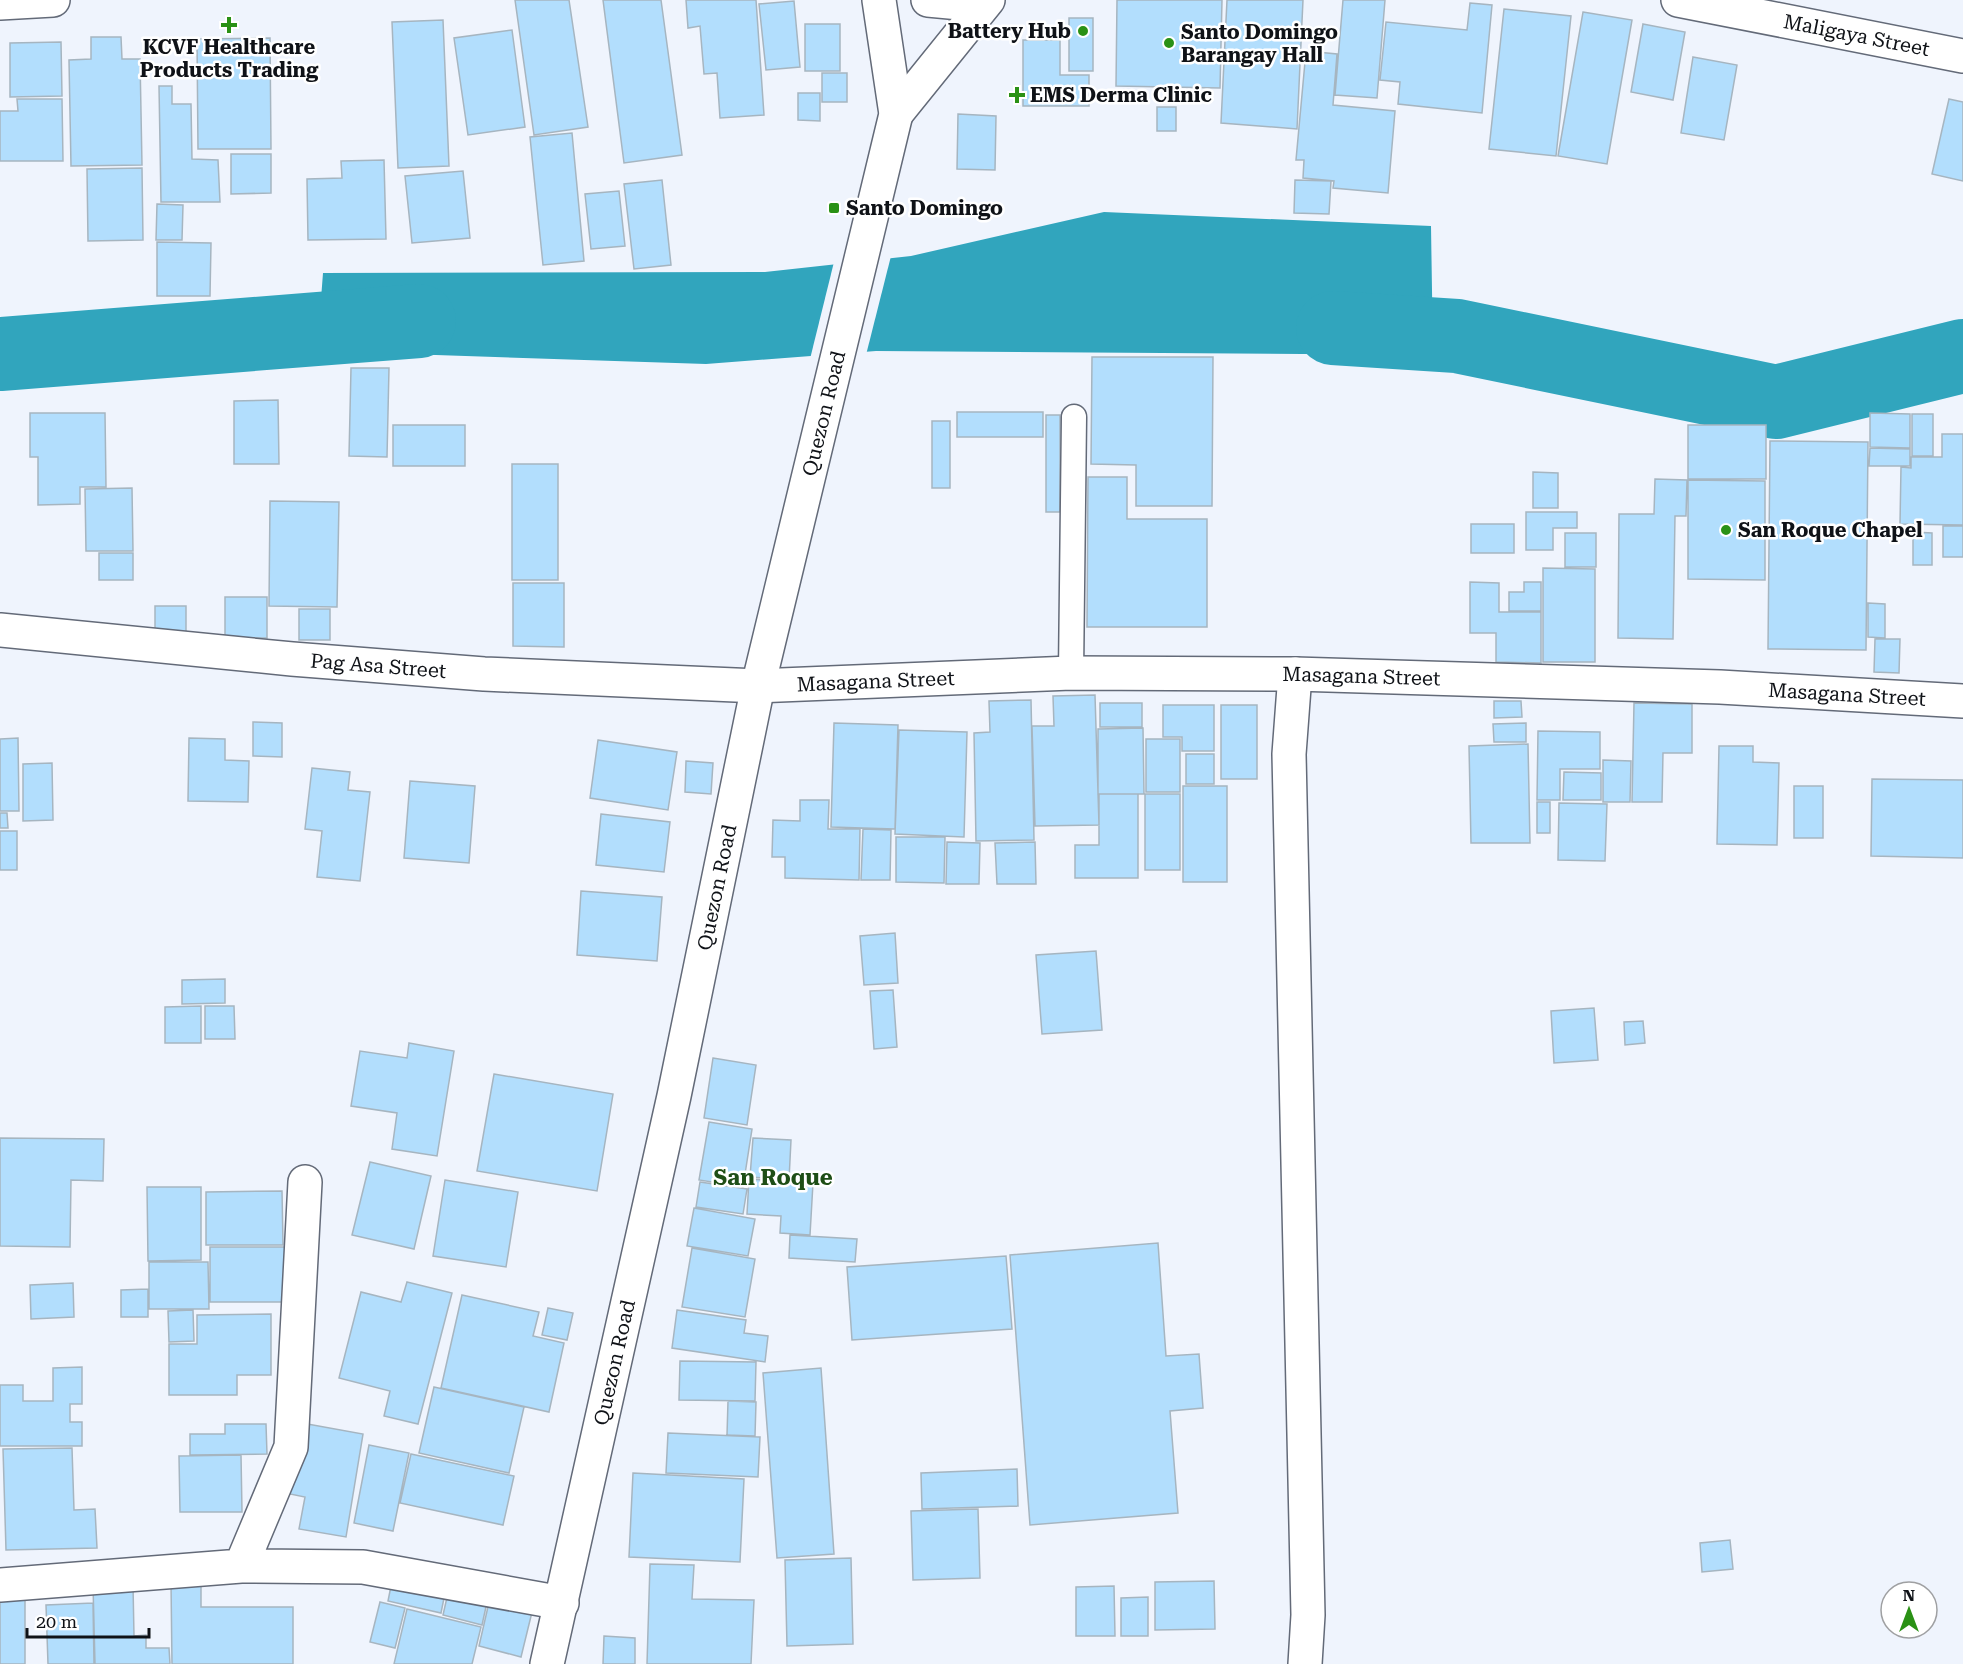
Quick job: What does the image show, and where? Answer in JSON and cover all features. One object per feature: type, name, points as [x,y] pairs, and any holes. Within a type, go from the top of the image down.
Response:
[{"type":"main road","points":[[0,3],[52,0]]},
{"type":"main road","name":"Quezon Road","points":[[547,1664],[674,1096],[758,686],[896,114],[879,0]]},
{"type":"main road","points":[[928,0],[960,3],[974,0]]},
{"type":"main road","name":"Quezon Road","points":[[896,114],[988,0]]},
{"type":"main road","name":"Maligaya Street","points":[[1678,0],[1963,56]]},
{"type":"main road","name":"Pag Asa Street","points":[[0,630],[280,658],[484,674],[758,686]]},
{"type":"main road","name":"Masagana Street","points":[[758,686],[1071,673],[1295,674],[1720,687],[1963,701]]},
{"type":"main road","points":[[1295,674],[1289,754],[1308,1615],[1305,1664]]},
{"type":"main road","points":[[241,1566],[291,1447],[305,1182]]},
{"type":"main road","points":[[0,1584],[241,1566],[363,1567],[562,1603]]},
{"type":"lane","points":[[1071,673],[1074,417]]},
{"type":"water","points":[[1104,212],[1431,226],[1433,355],[876,351],[706,364],[317,351],[323,273],[765,272],[911,256]]},
{"type":"pier","points":[[891,256],[866,355],[810,359],[834,262]]},
{"type":"building","points":[[515,0],[569,0],[588,127],[534,135]]},
{"type":"building","points":[[603,0],[661,0],[682,155],[624,163]]},
{"type":"building","points":[[686,0],[756,0],[764,115],[720,118],[717,73],[704,74],[700,26],[688,28]]},
{"type":"building","name":"Santo Domingo Barangay Hall","points":[[1117,0],[1222,0],[1220,88],[1116,86]]},
{"type":"building","points":[[1227,0],[1303,0],[1297,129],[1221,123]]},
{"type":"building","points":[[1343,0],[1385,0],[1377,98],[1335,95]]},
{"type":"building","points":[[794,1],[800,67],[766,70],[759,4]]},
{"type":"building","points":[[1470,3],[1492,5],[1482,113],[1398,104],[1400,82],[1380,80],[1386,22],[1467,30]]},
{"type":"building","points":[[1504,9],[1571,16],[1556,156],[1489,149]]},
{"type":"building","points":[[1583,12],[1632,20],[1607,164],[1558,156]]},
{"type":"building","points":[[1069,18],[1093,18],[1093,71],[1069,71]]},
{"type":"building","points":[[443,20],[449,166],[398,168],[392,22]]},
{"type":"building","points":[[805,24],[840,24],[840,71],[805,71]]},
{"type":"building","points":[[1643,24],[1685,32],[1673,100],[1631,92]]},
{"type":"building","points":[[512,30],[525,127],[468,135],[454,38]]},
{"type":"building","points":[[91,37],[121,37],[122,59],[140,59],[142,165],[71,166],[69,60],[91,59]]},
{"type":"building","points":[[270,38],[271,149],[198,149],[197,39]]},
{"type":"building","points":[[1023,40],[1060,40],[1060,75],[1089,75],[1089,106],[1023,106]]},
{"type":"building","points":[[61,42],[62,96],[10,97],[10,43]]},
{"type":"building","points":[[1306,51],[1337,54],[1333,105],[1395,111],[1388,193],[1333,188],[1334,181],[1303,178],[1304,160],[1296,160]]},
{"type":"building","points":[[1693,57],[1737,65],[1724,140],[1681,133]]},
{"type":"building","points":[[822,73],[847,73],[847,102],[822,102]]},
{"type":"building","points":[[159,86],[172,86],[172,104],[191,104],[192,159],[218,160],[220,202],[161,202]]},
{"type":"building","points":[[798,93],[820,93],[820,121],[798,120]]},
{"type":"building","points":[[17,99],[62,99],[63,161],[0,161],[0,111],[18,111]]},
{"type":"building","points":[[1949,99],[1963,102],[1963,181],[1932,174]]},
{"type":"building","points":[[1157,107],[1176,107],[1176,131],[1157,131]]},
{"type":"building","points":[[958,114],[996,116],[995,170],[957,169]]},
{"type":"building","points":[[572,133],[584,261],[543,265],[530,137]]},
{"type":"building","points":[[231,154],[271,154],[271,193],[231,194]]},
{"type":"building","points":[[384,160],[386,239],[308,240],[307,179],[342,178],[341,161]]},
{"type":"building","points":[[142,168],[143,240],[88,241],[87,169]]},
{"type":"building","points":[[463,171],[470,238],[412,243],[405,176]]},
{"type":"building","points":[[662,180],[671,265],[634,269],[624,184]]},
{"type":"building","points":[[1295,180],[1331,181],[1329,214],[1294,213]]},
{"type":"building","points":[[619,191],[625,246],[591,249],[585,194]]},
{"type":"building","points":[[157,204],[183,205],[182,240],[156,240]]},
{"type":"building","points":[[157,242],[211,243],[210,296],[157,296]]},
{"type":"building","points":[[1092,357],[1213,357],[1212,506],[1136,506],[1136,465],[1091,464]]},
{"type":"building","points":[[351,368],[389,368],[387,457],[349,456]]},
{"type":"building","points":[[278,400],[279,464],[234,464],[234,401]]},
{"type":"building","points":[[957,412],[1043,412],[1043,437],[957,437]]},
{"type":"building","points":[[30,413],[105,413],[106,487],[80,487],[80,504],[38,505],[38,457],[30,457]]},
{"type":"building","points":[[1870,413],[1910,414],[1910,448],[1870,447]]},
{"type":"building","points":[[1912,414],[1933,414],[1933,456],[1912,456]]},
{"type":"building","points":[[1046,415],[1060,415],[1060,512],[1046,512]]},
{"type":"building","points":[[932,421],[950,421],[950,488],[932,488]]},
{"type":"building","points":[[393,425],[465,425],[465,466],[393,466]]},
{"type":"building","points":[[1688,425],[1766,425],[1766,479],[1688,479]]},
{"type":"building","points":[[1942,434],[1963,434],[1963,525],[1900,524],[1901,467],[1911,468],[1911,457],[1942,457]]},
{"type":"building","points":[[1770,441],[1868,442],[1866,650],[1768,649]]},
{"type":"building","points":[[1870,448],[1910,449],[1910,466],[1869,466]]},
{"type":"building","points":[[512,464],[558,464],[558,580],[512,580]]},
{"type":"building","points":[[1533,472],[1558,473],[1558,508],[1533,508]]},
{"type":"building","points":[[1088,477],[1127,477],[1127,519],[1207,519],[1207,627],[1087,627]]},
{"type":"building","points":[[1655,479],[1687,480],[1686,516],[1675,516],[1673,639],[1618,638],[1619,514],[1654,514]]},
{"type":"building","name":"San Roque Chapel","points":[[1688,480],[1765,481],[1765,580],[1688,579]]},
{"type":"building","points":[[132,488],[133,551],[86,551],[85,489]]},
{"type":"building","points":[[270,501],[339,502],[337,607],[269,606]]},
{"type":"building","points":[[1526,512],[1577,512],[1577,528],[1553,528],[1553,550],[1526,550]]},
{"type":"building","points":[[1471,524],[1514,524],[1514,553],[1471,553]]},
{"type":"building","points":[[1943,526],[1963,526],[1963,557],[1943,557]]},
{"type":"building","points":[[1913,532],[1932,533],[1932,565],[1913,565]]},
{"type":"building","points":[[1565,533],[1596,533],[1596,567],[1565,567]]},
{"type":"building","points":[[99,553],[133,553],[133,580],[99,580]]},
{"type":"building","points":[[1543,568],[1595,569],[1595,662],[1543,662]]},
{"type":"building","points":[[1470,582],[1499,583],[1499,612],[1541,612],[1541,663],[1496,662],[1496,633],[1470,633]]},
{"type":"building","points":[[1524,582],[1541,582],[1541,611],[1509,611],[1509,592],[1524,592]]},
{"type":"building","points":[[513,583],[564,583],[564,647],[513,646]]},
{"type":"building","points":[[225,597],[267,597],[267,638],[225,638]]},
{"type":"building","points":[[1868,603],[1885,604],[1885,638],[1868,637]]},
{"type":"building","points":[[155,606],[186,606],[186,642],[155,642]]},
{"type":"building","points":[[299,609],[330,609],[330,640],[299,640]]},
{"type":"building","points":[[1875,639],[1900,639],[1899,673],[1874,672]]},
{"type":"building","points":[[1095,695],[1099,825],[1035,826],[1032,726],[1054,726],[1053,696]]},
{"type":"building","points":[[1031,700],[1034,840],[976,841],[974,733],[990,732],[989,701]]},
{"type":"building","points":[[1494,701],[1521,701],[1522,717],[1494,718]]},
{"type":"building","points":[[1100,703],[1142,703],[1142,727],[1100,727]]},
{"type":"building","points":[[1634,703],[1692,704],[1692,753],[1663,753],[1662,802],[1632,802]]},
{"type":"building","points":[[1163,705],[1214,705],[1214,751],[1182,751],[1182,737],[1163,737]]},
{"type":"building","points":[[1221,705],[1257,705],[1257,779],[1221,779]]},
{"type":"building","points":[[253,722],[282,723],[282,757],[253,756]]},
{"type":"building","points":[[834,723],[898,725],[895,829],[831,827]]},
{"type":"building","points":[[1526,723],[1526,742],[1494,742],[1493,724]]},
{"type":"building","points":[[1143,728],[1144,794],[1098,794],[1098,729]]},
{"type":"building","points":[[899,730],[967,732],[964,837],[895,834]]},
{"type":"building","points":[[1538,731],[1600,732],[1600,769],[1560,769],[1560,800],[1537,800]]},
{"type":"building","points":[[18,738],[19,811],[0,811],[0,739]]},
{"type":"building","points":[[189,738],[225,739],[225,760],[249,761],[248,802],[188,801]]},
{"type":"building","points":[[1146,739],[1180,739],[1180,792],[1146,792]]},
{"type":"building","points":[[598,740],[677,752],[668,810],[590,798]]},
{"type":"building","points":[[1528,744],[1530,843],[1471,843],[1469,746]]},
{"type":"building","points":[[1719,746],[1753,746],[1753,762],[1779,763],[1777,845],[1717,844]]},
{"type":"building","points":[[1186,754],[1214,754],[1214,784],[1186,784]]},
{"type":"building","points":[[1603,760],[1631,761],[1630,802],[1603,802]]},
{"type":"building","points":[[686,761],[713,763],[711,794],[685,792]]},
{"type":"building","points":[[52,763],[53,820],[23,821],[23,764]]},
{"type":"building","points":[[312,768],[350,772],[348,790],[370,792],[360,881],[317,877],[322,831],[305,829]]},
{"type":"building","points":[[1564,772],[1601,773],[1601,800],[1563,800]]},
{"type":"building","points":[[1872,779],[1963,780],[1963,858],[1871,856]]},
{"type":"building","points":[[410,781],[475,786],[469,863],[404,858]]},
{"type":"building","points":[[1183,786],[1227,786],[1227,882],[1183,882]]},
{"type":"building","points":[[1794,786],[1823,786],[1823,838],[1794,838]]},
{"type":"building","points":[[1099,794],[1138,794],[1138,878],[1075,878],[1075,845],[1099,845]]},
{"type":"building","points":[[1145,794],[1180,794],[1180,870],[1145,870]]},
{"type":"building","points":[[800,800],[829,800],[828,829],[860,829],[859,880],[785,878],[785,857],[772,857],[773,820],[800,821]]},
{"type":"building","points":[[1537,802],[1550,802],[1550,833],[1537,833]]},
{"type":"building","points":[[1559,803],[1607,804],[1605,861],[1558,860]]},
{"type":"building","points":[[0,813],[7,813],[8,828],[0,828]]},
{"type":"building","points":[[601,814],[670,822],[664,872],[596,865]]},
{"type":"building","points":[[863,829],[891,830],[890,880],[861,880]]},
{"type":"building","points":[[0,831],[17,831],[17,870],[0,870]]},
{"type":"building","points":[[896,837],[945,837],[944,883],[896,882]]},
{"type":"building","points":[[947,842],[980,843],[979,884],[946,884]]},
{"type":"building","points":[[1035,842],[1036,884],[997,884],[995,843]]},
{"type":"building","points":[[581,891],[662,897],[657,961],[577,955]]},
{"type":"building","points":[[895,933],[898,983],[864,985],[860,936]]},
{"type":"building","points":[[1096,951],[1102,1030],[1042,1034],[1036,955]]},
{"type":"building","points":[[225,979],[225,1003],[182,1004],[182,980]]},
{"type":"building","points":[[893,990],[897,1047],[874,1049],[870,991]]},
{"type":"building","points":[[201,1006],[201,1043],[165,1043],[165,1007]]},
{"type":"building","points":[[205,1006],[234,1006],[235,1039],[205,1039]]},
{"type":"building","points":[[1594,1008],[1598,1060],[1554,1063],[1551,1011]]},
{"type":"building","points":[[1643,1021],[1645,1043],[1625,1045],[1624,1022]]},
{"type":"building","points":[[409,1043],[454,1051],[437,1156],[392,1149],[397,1113],[351,1106],[360,1051],[407,1058]]},
{"type":"building","points":[[713,1058],[756,1065],[747,1125],[704,1118]]},
{"type":"building","points":[[494,1074],[613,1094],[597,1191],[477,1171]]},
{"type":"building","points":[[709,1122],[752,1129],[743,1187],[699,1180]]},
{"type":"building","points":[[0,1138],[104,1139],[103,1181],[71,1180],[70,1247],[0,1246]]},
{"type":"building","points":[[753,1138],[791,1140],[789,1180],[750,1177]]},
{"type":"building","points":[[370,1162],[431,1176],[414,1249],[352,1235]]},
{"type":"building","points":[[749,1179],[813,1183],[810,1235],[780,1233],[781,1216],[747,1214]]},
{"type":"building","points":[[445,1180],[518,1192],[506,1267],[433,1256]]},
{"type":"building","points":[[700,1182],[747,1189],[743,1214],[696,1207]]},
{"type":"building","points":[[147,1187],[201,1187],[201,1260],[148,1261]]},
{"type":"building","points":[[282,1191],[283,1245],[206,1245],[206,1192]]},
{"type":"building","points":[[694,1208],[755,1219],[748,1256],[687,1246]]},
{"type":"building","points":[[790,1235],[857,1239],[855,1262],[789,1258]]},
{"type":"building","points":[[1158,1243],[1166,1356],[1199,1354],[1203,1408],[1170,1411],[1178,1513],[1030,1525],[1010,1255]]},
{"type":"building","points":[[210,1247],[286,1247],[287,1302],[210,1302]]},
{"type":"building","points":[[692,1248],[755,1259],[745,1317],[682,1307]]},
{"type":"building","points":[[1006,1256],[1012,1329],[852,1340],[847,1267]]},
{"type":"building","points":[[149,1262],[208,1262],[209,1309],[149,1309]]},
{"type":"building","points":[[407,1282],[452,1293],[418,1424],[384,1416],[390,1391],[339,1378],[361,1292],[401,1302]]},
{"type":"building","points":[[73,1283],[74,1317],[31,1319],[30,1285]]},
{"type":"building","points":[[148,1289],[148,1317],[121,1317],[121,1290]]},
{"type":"building","points":[[462,1295],[539,1312],[533,1336],[564,1343],[549,1412],[441,1388]]},
{"type":"building","points":[[548,1308],[573,1313],[567,1340],[542,1335]]},
{"type":"building","points":[[193,1310],[194,1341],[169,1342],[168,1311]]},
{"type":"building","points":[[677,1310],[746,1320],[744,1333],[768,1336],[765,1362],[672,1348]]},
{"type":"building","points":[[271,1314],[271,1375],[237,1375],[237,1395],[169,1395],[169,1344],[197,1344],[197,1315]]},
{"type":"building","points":[[680,1361],[756,1362],[755,1401],[679,1400]]},
{"type":"building","points":[[82,1367],[82,1404],[70,1404],[70,1422],[82,1422],[82,1446],[0,1446],[0,1385],[23,1385],[23,1401],[53,1401],[53,1368]]},
{"type":"building","points":[[821,1368],[834,1554],[777,1558],[763,1373]]},
{"type":"building","points":[[434,1387],[524,1407],[509,1473],[419,1453]]},
{"type":"building","points":[[728,1401],[756,1402],[755,1436],[727,1435]]},
{"type":"building","points":[[302,1423],[363,1434],[346,1537],[299,1529],[305,1497],[290,1494]]},
{"type":"building","points":[[225,1424],[266,1424],[267,1454],[190,1455],[190,1434],[225,1434]]},
{"type":"building","points":[[668,1433],[760,1437],[758,1477],[666,1473]]},
{"type":"building","points":[[369,1445],[409,1453],[393,1531],[354,1523]]},
{"type":"building","points":[[72,1448],[74,1510],[95,1509],[97,1548],[6,1550],[3,1449]]},
{"type":"building","points":[[411,1454],[514,1476],[503,1525],[400,1503]]},
{"type":"building","points":[[241,1455],[242,1512],[180,1512],[179,1456]]},
{"type":"building","points":[[1017,1469],[1018,1506],[922,1509],[921,1473]]},
{"type":"building","points":[[633,1473],[744,1479],[740,1562],[629,1557]]},
{"type":"building","points":[[978,1509],[980,1578],[913,1580],[911,1511]]},
{"type":"building","points":[[1730,1540],[1733,1569],[1702,1572],[1700,1543]]},
{"type":"building","points":[[851,1558],[853,1644],[787,1646],[785,1560]]},
{"type":"building","points":[[650,1564],[694,1565],[692,1599],[754,1600],[751,1664],[647,1664]]},
{"type":"building","points":[[393,1576],[446,1588],[441,1613],[388,1601]]},
{"type":"building","points":[[201,1581],[201,1607],[293,1607],[293,1664],[172,1664],[171,1582]]},
{"type":"building","points":[[1214,1581],[1215,1629],[1155,1630],[1155,1582]]},
{"type":"building","points":[[25,1584],[25,1664],[0,1664],[0,1600]]},
{"type":"building","points":[[450,1584],[489,1593],[482,1625],[443,1615]]},
{"type":"building","points":[[93,1585],[133,1585],[134,1636],[146,1635],[146,1648],[169,1648],[170,1664],[95,1664]]},
{"type":"building","points":[[1114,1586],[1115,1636],[1076,1636],[1076,1587]]},
{"type":"building","points":[[1148,1597],[1148,1636],[1121,1636],[1121,1598]]},
{"type":"building","points":[[490,1598],[533,1608],[521,1657],[479,1646]]},
{"type":"building","points":[[380,1602],[405,1608],[395,1648],[370,1642]]},
{"type":"building","points":[[93,1603],[94,1664],[48,1664],[46,1605]]},
{"type":"building","points":[[407,1609],[481,1627],[472,1664],[394,1664]]},
{"type":"building","points":[[604,1636],[635,1638],[635,1664],[603,1664]]},
{"type":"waterway","points":[[0,354],[419,321]]},
{"type":"waterway","points":[[1333,328],[1457,336],[1776,402],[1963,356]]},
{"type":"place","name":"KCVF Healthcare Products Trading","points":[[229,25]]},
{"type":"place","name":"Battery Hub","points":[[1083,31]]},
{"type":"place","name":"Santo Domingo Barangay Hall","points":[[1169,43]]},
{"type":"place","name":"EMS Derma Clinic","points":[[1017,95]]},
{"type":"place","name":"Santo Domingo","points":[[834,208]]},
{"type":"place","name":"San Roque Chapel","points":[[1726,530]]},
{"type":"district","name":"San Roque","points":[[773,1177]]}]
